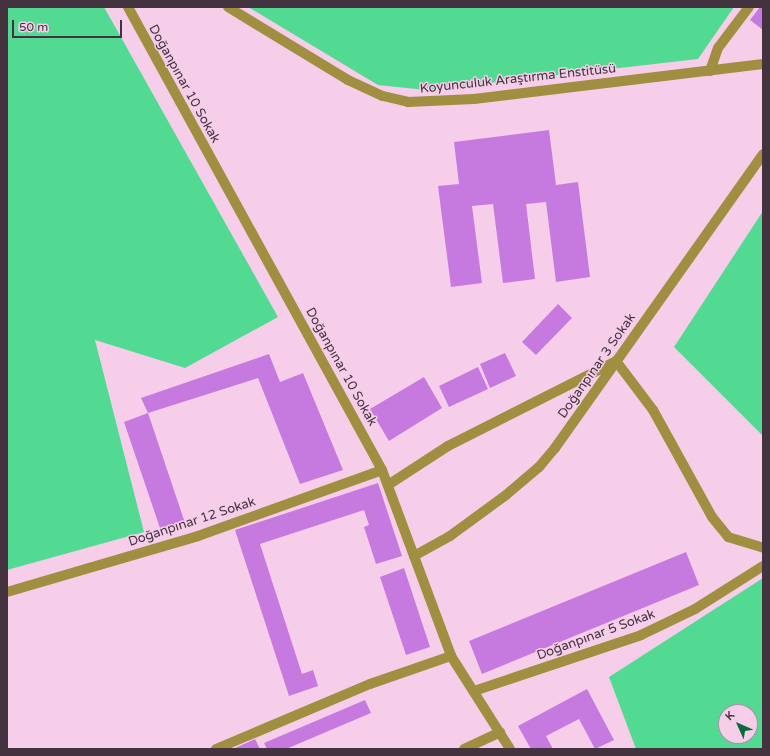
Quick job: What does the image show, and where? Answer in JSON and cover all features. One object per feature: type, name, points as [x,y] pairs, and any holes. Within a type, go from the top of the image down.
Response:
[{"type":"street","name":"Doğanpınar 10 Sokak","points":[[128,7],[382,470],[451,656],[510,749]]},
{"type":"street","name":"Koyunculuk Araştırma Enstitüsü","points":[[228,7],[348,80],[383,96],[408,102],[474,98],[763,64]]},
{"type":"street","points":[[710,71],[718,48],[749,7]]},
{"type":"street","name":"Doğanpınar 3 Sokak","points":[[414,556],[475,518],[539,467],[555,448],[763,154]]},
{"type":"street","points":[[388,485],[448,446],[616,360],[653,410],[712,517],[728,537],[763,548]]},
{"type":"street","name":"Doğanpınar 12 Sokak","points":[[7,592],[198,536],[382,470]]},
{"type":"street","name":"Doğanpınar 5 Sokak","points":[[474,691],[641,635],[695,609],[763,566]]},
{"type":"street","points":[[216,749],[370,684],[451,656]]},
{"type":"street","points":[[464,749],[500,732]]},
{"type":"green space","points":[[7,7],[104,7],[278,317],[185,368],[95,340],[144,532],[7,570]]},
{"type":"green space","points":[[248,7],[734,7],[698,59],[426,90],[378,85]]},
{"type":"green space","points":[[763,211],[763,436],[674,347]]},
{"type":"green space","points":[[763,578],[763,749],[636,749],[609,677]]},
{"type":"building","points":[[760,7],[763,7],[763,30],[750,20]]},
{"type":"building","points":[[549,130],[556,185],[578,182],[590,277],[556,282],[546,202],[526,204],[535,279],[503,283],[493,204],[472,206],[482,283],[451,287],[438,186],[459,184],[454,142]]},
{"type":"building","points":[[558,304],[572,318],[536,355],[522,342]]},
{"type":"building","points":[[505,353],[516,376],[490,388],[480,364]]},
{"type":"building","points":[[269,354],[280,382],[303,373],[343,470],[300,484],[258,378],[148,413],[141,398]]},
{"type":"building","points":[[478,367],[488,389],[449,407],[439,386]]},
{"type":"building","points":[[424,377],[442,408],[389,441],[370,409]]},
{"type":"building","points":[[148,413],[185,523],[161,531],[124,422]]},
{"type":"building","points":[[378,483],[402,556],[376,564],[364,527],[369,525],[364,510],[260,544],[302,674],[313,670],[318,686],[289,696],[235,530]]},
{"type":"building","points":[[686,552],[699,585],[482,674],[469,641]]},
{"type":"building","points":[[404,568],[430,647],[406,655],[380,577]]},
{"type":"building","points":[[587,689],[614,740],[595,749],[579,719],[546,736],[553,749],[531,749],[518,726]]},
{"type":"building","points":[[365,700],[371,713],[286,749],[267,749],[264,743]]},
{"type":"building","points":[[255,739],[260,749],[233,749]]}]
